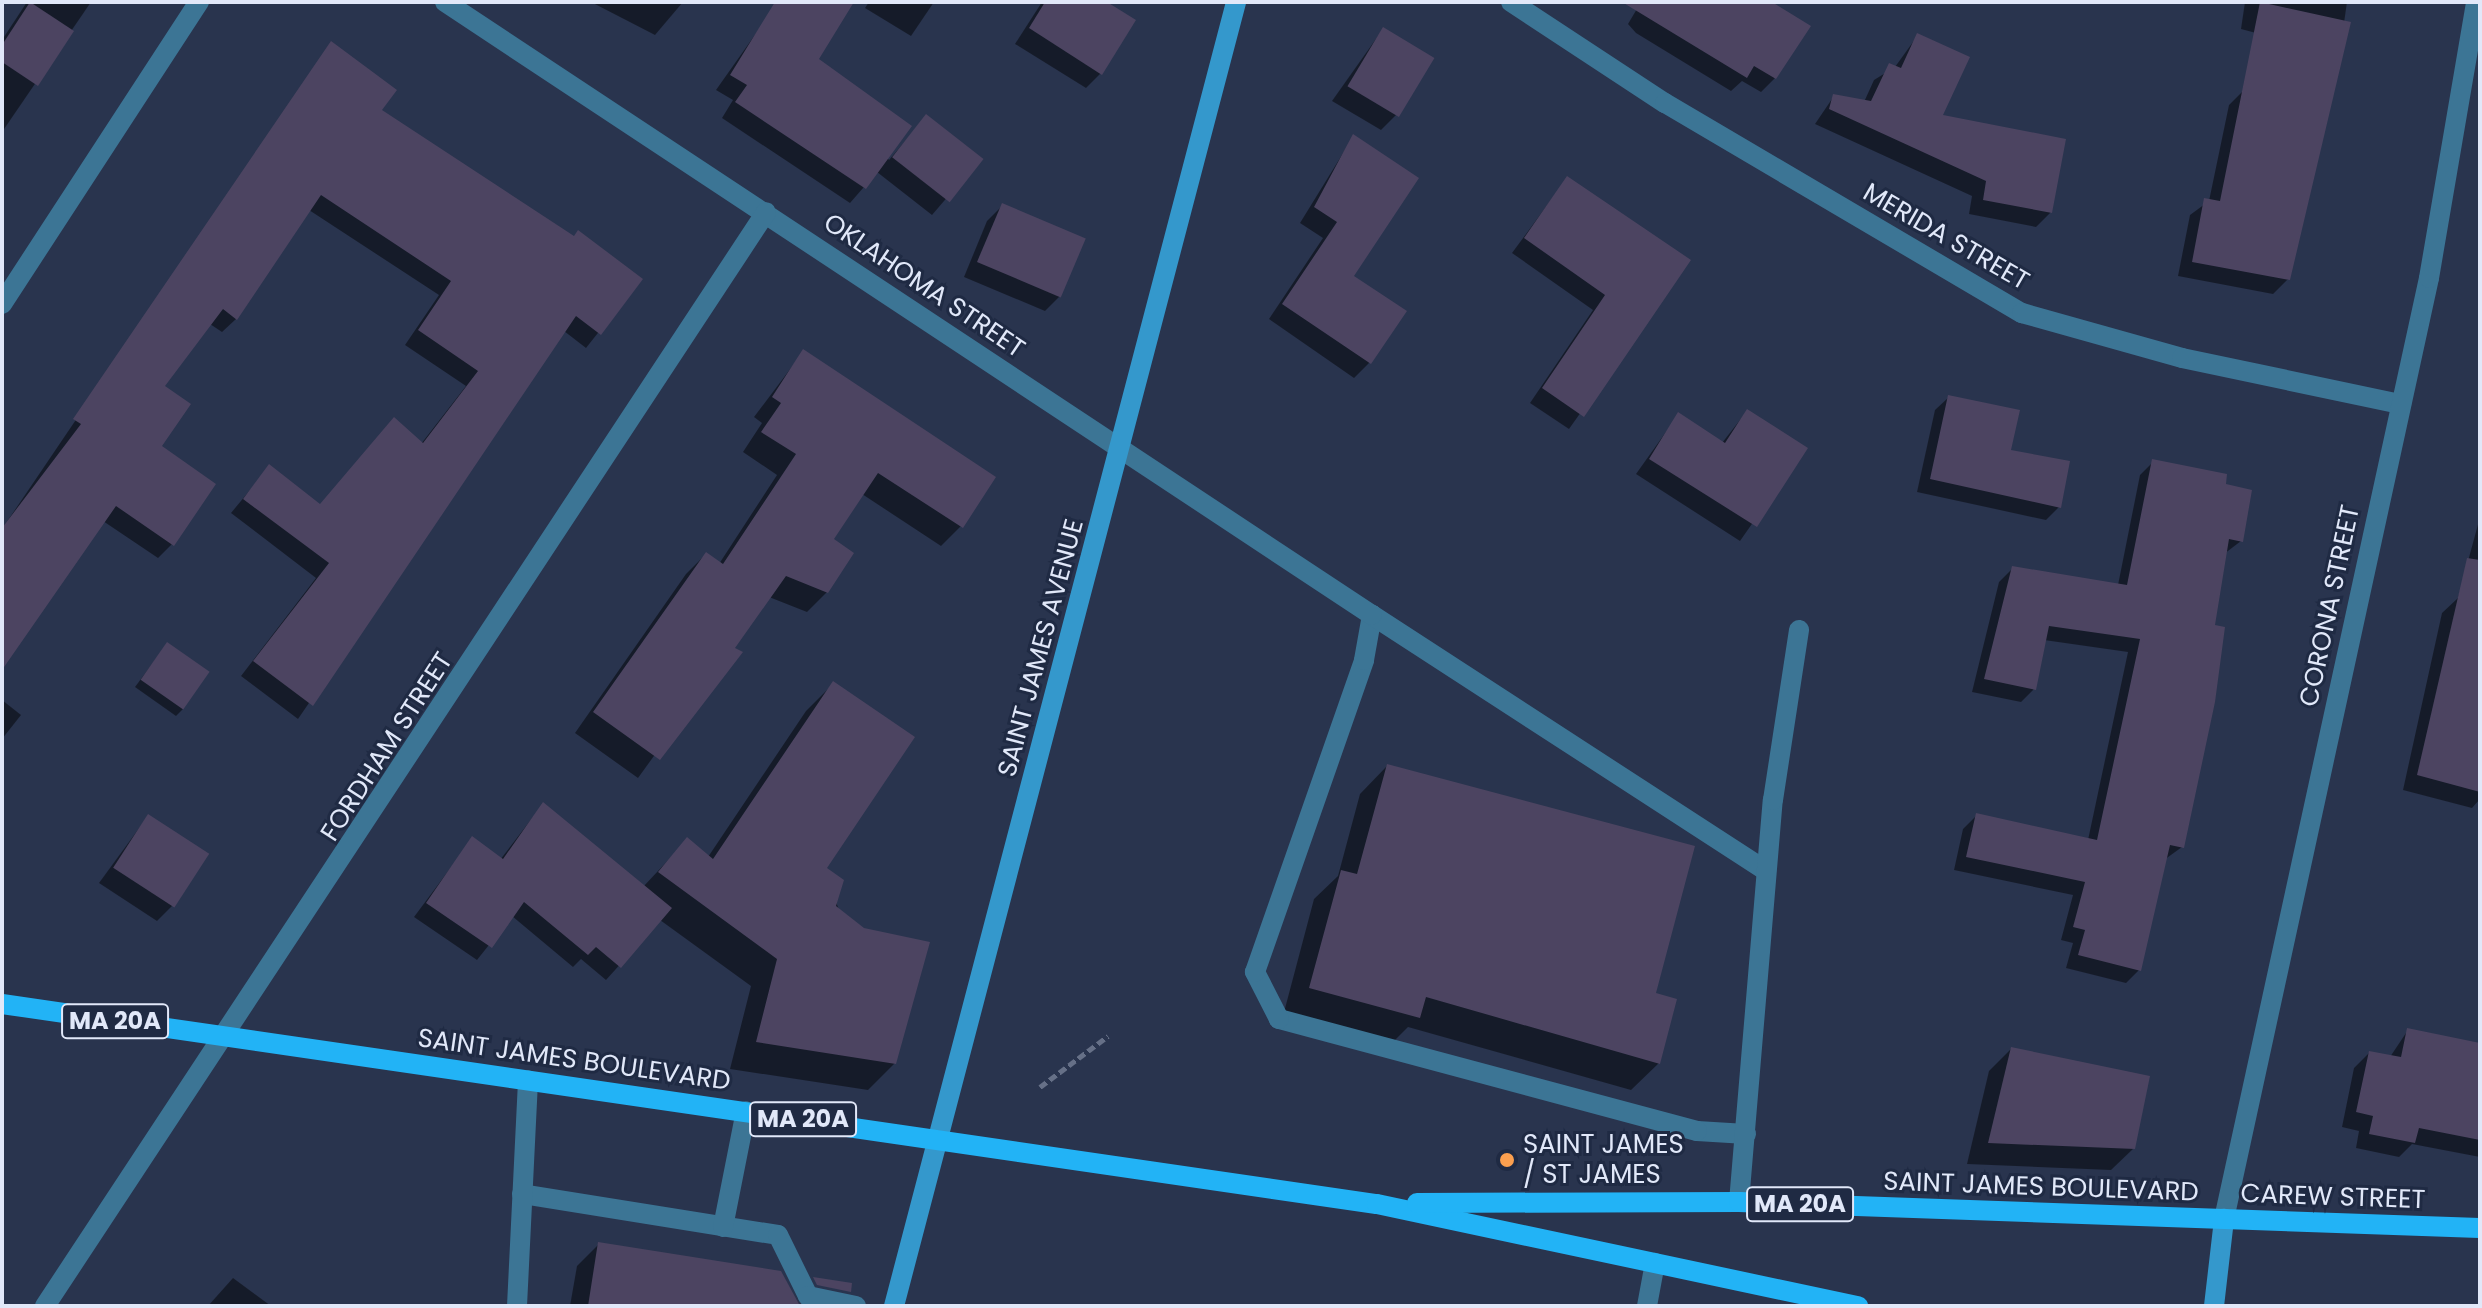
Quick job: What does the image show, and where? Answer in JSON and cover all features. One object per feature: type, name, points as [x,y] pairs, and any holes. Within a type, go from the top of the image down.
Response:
[{"type":"main road","name":"SAINT JAMES AVENUE","points":[[894,1306],[935,1138],[1122,450],[1236,2]]},
{"type":"main road","name":"SAINT JAMES BOULEVARD","points":[[2,1004],[1377,1204],[1858,1306]]},
{"type":"main road","name":"SAINT JAMES BOULEVARD","points":[[1377,1204],[1739,1202],[2224,1219]]},
{"type":"main road","name":"CAREW STREET","points":[[2214,1306],[2224,1219],[2480,1228]]},
{"type":"street","points":[[2,304],[199,2]]},
{"type":"street","name":"OKLAHOMA STREET","points":[[445,2],[1372,615],[1766,871]]},
{"type":"street","name":"MERIDA STREET","points":[[1511,2],[1665,103],[2022,313],[2182,358],[2401,404]]},
{"type":"street","name":"CORONA STREET","points":[[2224,1219],[2401,404],[2476,2]]},
{"type":"street","name":"FORDHAM STREET","points":[[45,1306],[228,1037],[766,212]]},
{"type":"street","points":[[1372,615],[1364,660],[1255,972],[1279,1019],[1697,1131],[1746,1134]]},
{"type":"street","points":[[1739,1202],[1766,871],[1799,630]]},
{"type":"street","points":[[517,1306],[528,1080]]},
{"type":"street","points":[[723,1227],[746,1111]]},
{"type":"street","points":[[522,1194],[778,1235],[807,1301],[856,1306]]},
{"type":"street","points":[[1647,1306],[1655,1263]]},
{"type":"path","points":[[1040,1087],[1108,1036]]},
{"type":"building","points":[[30,2],[74,31],[38,86],[2,62],[2,45]]},
{"type":"building","points":[[775,2],[854,2],[819,59],[912,126],[866,189],[735,102],[747,85],[730,75]]},
{"type":"building","points":[[1045,2],[1107,2],[1136,20],[1102,75],[1029,28]]},
{"type":"building","points":[[1622,2],[1772,2],[1811,26],[1776,79],[1754,66],[1747,78]]},
{"type":"building","points":[[2260,2],[2351,22],[2290,280],[2192,262],[2204,198],[2220,201]]},
{"type":"building","points":[[1383,27],[1434,58],[1399,117],[1347,86]]},
{"type":"building","points":[[1917,33],[1970,57],[1943,115],[2066,139],[2052,213],[1983,200],[1986,181],[1829,109],[1833,94],[1871,101],[1889,63],[1901,68]]},
{"type":"building","points":[[331,41],[397,90],[382,110],[574,236],[578,230],[643,279],[601,335],[576,316],[313,706],[253,661],[329,563],[243,499],[269,464],[320,504],[394,417],[423,443],[478,371],[418,330],[451,281],[321,195],[237,320],[223,309],[165,386],[191,404],[162,446],[216,484],[174,546],[116,506],[2,670],[2,528],[81,424],[73,419]]},
{"type":"building","points":[[926,114],[984,159],[950,202],[892,157]]},
{"type":"building","points":[[1353,134],[1419,178],[1354,276],[1407,311],[1371,364],[1282,304],[1337,222],[1314,207]]},
{"type":"building","points":[[1567,176],[1691,260],[1584,417],[1542,388],[1605,295],[1524,238]]},
{"type":"building","points":[[1002,203],[1086,239],[1061,297],[977,262]]},
{"type":"building","points":[[803,349],[996,477],[963,528],[878,473],[834,539],[854,553],[828,593],[786,576],[735,648],[743,652],[660,760],[593,712],[706,552],[723,564],[796,454],[761,432],[781,403],[772,397]]},
{"type":"building","points":[[1948,395],[2020,410],[2011,450],[2070,461],[2061,508],[1930,479]]},
{"type":"building","points":[[1747,409],[1808,448],[1757,527],[1649,459],[1678,412],[1725,443]]},
{"type":"building","points":[[2152,459],[2227,474],[2226,484],[2252,490],[2243,542],[2229,539],[2215,625],[2225,627],[2215,702],[2184,848],[2170,845],[2141,971],[2078,955],[2085,930],[2073,927],[2085,882],[1966,857],[1976,813],[2097,840],[2140,639],[2049,626],[2036,690],[1984,679],[2012,566],[2127,585]]},
{"type":"building","points":[[2467,558],[2480,560],[2480,792],[2417,775]]},
{"type":"building","points":[[167,642],[210,672],[183,710],[141,680]]},
{"type":"building","points":[[833,681],[915,737],[827,868],[844,880],[836,906],[864,928],[930,942],[896,1064],[756,1042],[777,959],[658,872],[687,837],[713,859]]},
{"type":"building","points":[[1387,764],[1695,846],[1656,993],[1677,999],[1660,1064],[1426,997],[1420,1018],[1309,988],[1341,870],[1357,874]]},
{"type":"building","points":[[543,802],[672,908],[621,968],[596,947],[588,955],[524,902],[492,948],[426,903],[472,836],[503,859]]},
{"type":"building","points":[[148,814],[209,854],[174,907],[113,868]]},
{"type":"building","points":[[2407,1028],[2480,1043],[2480,1140],[2419,1128],[2415,1143],[2369,1134],[2373,1116],[2356,1112],[2369,1051],[2401,1057]]},
{"type":"building","points":[[2011,1047],[2150,1076],[2135,1149],[1988,1143]]},
{"type":"building","points":[[598,1242],[781,1271],[800,1306],[588,1306]]},
{"type":"building","points":[[813,1277],[852,1283],[851,1292],[817,1285]]},
{"type":"place","name":"SAINT JAMES / ST JAMES","points":[[1507,1160]]}]
